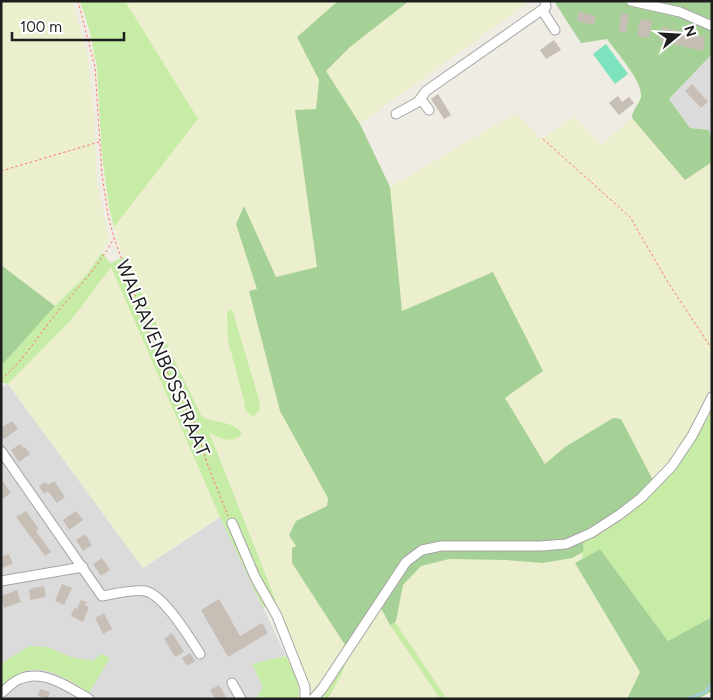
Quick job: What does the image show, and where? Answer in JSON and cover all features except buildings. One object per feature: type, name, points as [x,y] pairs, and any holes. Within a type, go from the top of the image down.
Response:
[{"type":"street","points":[[631,1],[680,12],[712,26]]},
{"type":"street","points":[[396,114],[418,102],[426,91],[544,5],[555,30]]},
{"type":"street","points":[[421,99],[429,110]]},
{"type":"street","points":[[313,699],[322,689],[406,562],[422,550],[442,546],[540,546],[566,544],[591,533],[641,498],[672,466],[692,436],[712,397]]},
{"type":"street","points":[[1,451],[102,596],[144,591],[153,595],[181,624],[200,654]]},
{"type":"street","points":[[232,523],[255,577],[277,616],[305,687],[305,699]]},
{"type":"street","points":[[1,581],[82,567]]},
{"type":"street","points":[[1,693],[18,679],[34,675],[50,678],[89,699]]},
{"type":"street","points":[[232,683],[241,699]]},
{"type":"path","name":"WALRAVENBOSSTRAAT","points":[[78,1],[95,67],[105,195],[114,238],[148,331],[171,380],[194,422],[207,463],[232,523]]},
{"type":"path","points":[[543,139],[630,217],[669,284],[712,349]]},
{"type":"path","points":[[1,171],[100,142]]},
{"type":"path","points":[[1,379],[21,360],[52,318],[102,260],[114,238]]},
{"type":"shaded area","points":[[712,54],[712,145],[709,130],[690,128],[669,99]]},
{"type":"shaded area","points":[[8,384],[143,568],[220,517],[286,656],[252,664],[263,687],[256,699],[1,699],[1,388]]},
{"type":"green space","points":[[1,1],[72,1],[87,52],[94,117],[97,181],[109,240],[87,274],[55,306],[1,265]]},
{"type":"green space","points":[[80,1],[530,1],[360,124],[390,187],[516,113],[541,139],[574,116],[601,145],[632,118],[685,180],[712,162],[712,617],[668,641],[575,563],[640,672],[627,699],[315,699],[209,431],[119,247],[109,207],[102,155],[97,68],[90,32]]},
{"type":"green space","points":[[80,1],[125,1],[198,119],[114,227],[109,207],[102,155],[97,68],[90,32]]},
{"type":"green space","points":[[338,1],[409,1],[350,47],[326,71],[360,124],[390,187],[402,311],[493,272],[543,371],[505,398],[545,464],[565,447],[613,418],[621,419],[654,482],[621,508],[584,533],[583,552],[572,558],[543,563],[449,559],[421,566],[403,585],[396,621],[390,625],[381,608],[349,651],[292,563],[292,548],[296,546],[289,535],[296,521],[327,506],[328,498],[280,411],[249,291],[257,289],[236,224],[244,206],[276,277],[317,267],[295,110],[316,109],[319,80],[297,37]]},
{"type":"green space","points":[[554,1],[712,1],[712,54],[669,99],[690,128],[709,130],[712,145],[712,162],[685,180],[632,118],[641,97],[638,83],[628,67],[607,39],[581,43]]},
{"type":"green space","points":[[606,44],[628,74],[615,84],[593,54]]},
{"type":"green space","points":[[102,252],[110,263],[124,257],[202,417],[229,424],[242,434],[230,440],[209,432],[276,601],[263,608],[220,517],[111,267],[72,319],[8,384],[1,382],[1,366],[55,306],[87,274]]},
{"type":"green space","points":[[110,263],[220,517],[143,568],[8,384],[72,319]]},
{"type":"green space","points":[[1,265],[55,306],[1,366]]},
{"type":"green space","points":[[232,309],[260,403],[259,411],[253,417],[246,411],[228,341],[227,312]]},
{"type":"green space","points":[[712,409],[712,617],[668,641],[600,549],[582,559],[584,538],[654,489],[680,463]]},
{"type":"green space","points":[[600,549],[668,641],[712,617],[712,691],[698,699],[627,699],[640,672],[575,563]]},
{"type":"green space","points":[[384,603],[447,699],[440,699],[390,625],[381,607]]},
{"type":"green space","points":[[30,646],[47,647],[71,657],[93,661],[101,654],[110,658],[89,693],[65,678],[47,671],[38,670],[20,673],[1,688],[1,665]]},
{"type":"green space","points":[[350,653],[328,699],[318,699]]},
{"type":"green space","points":[[286,656],[298,682],[298,699],[256,699],[263,687],[252,664]]},
{"type":"waterway","points":[[687,699],[705,692],[712,683]]}]
